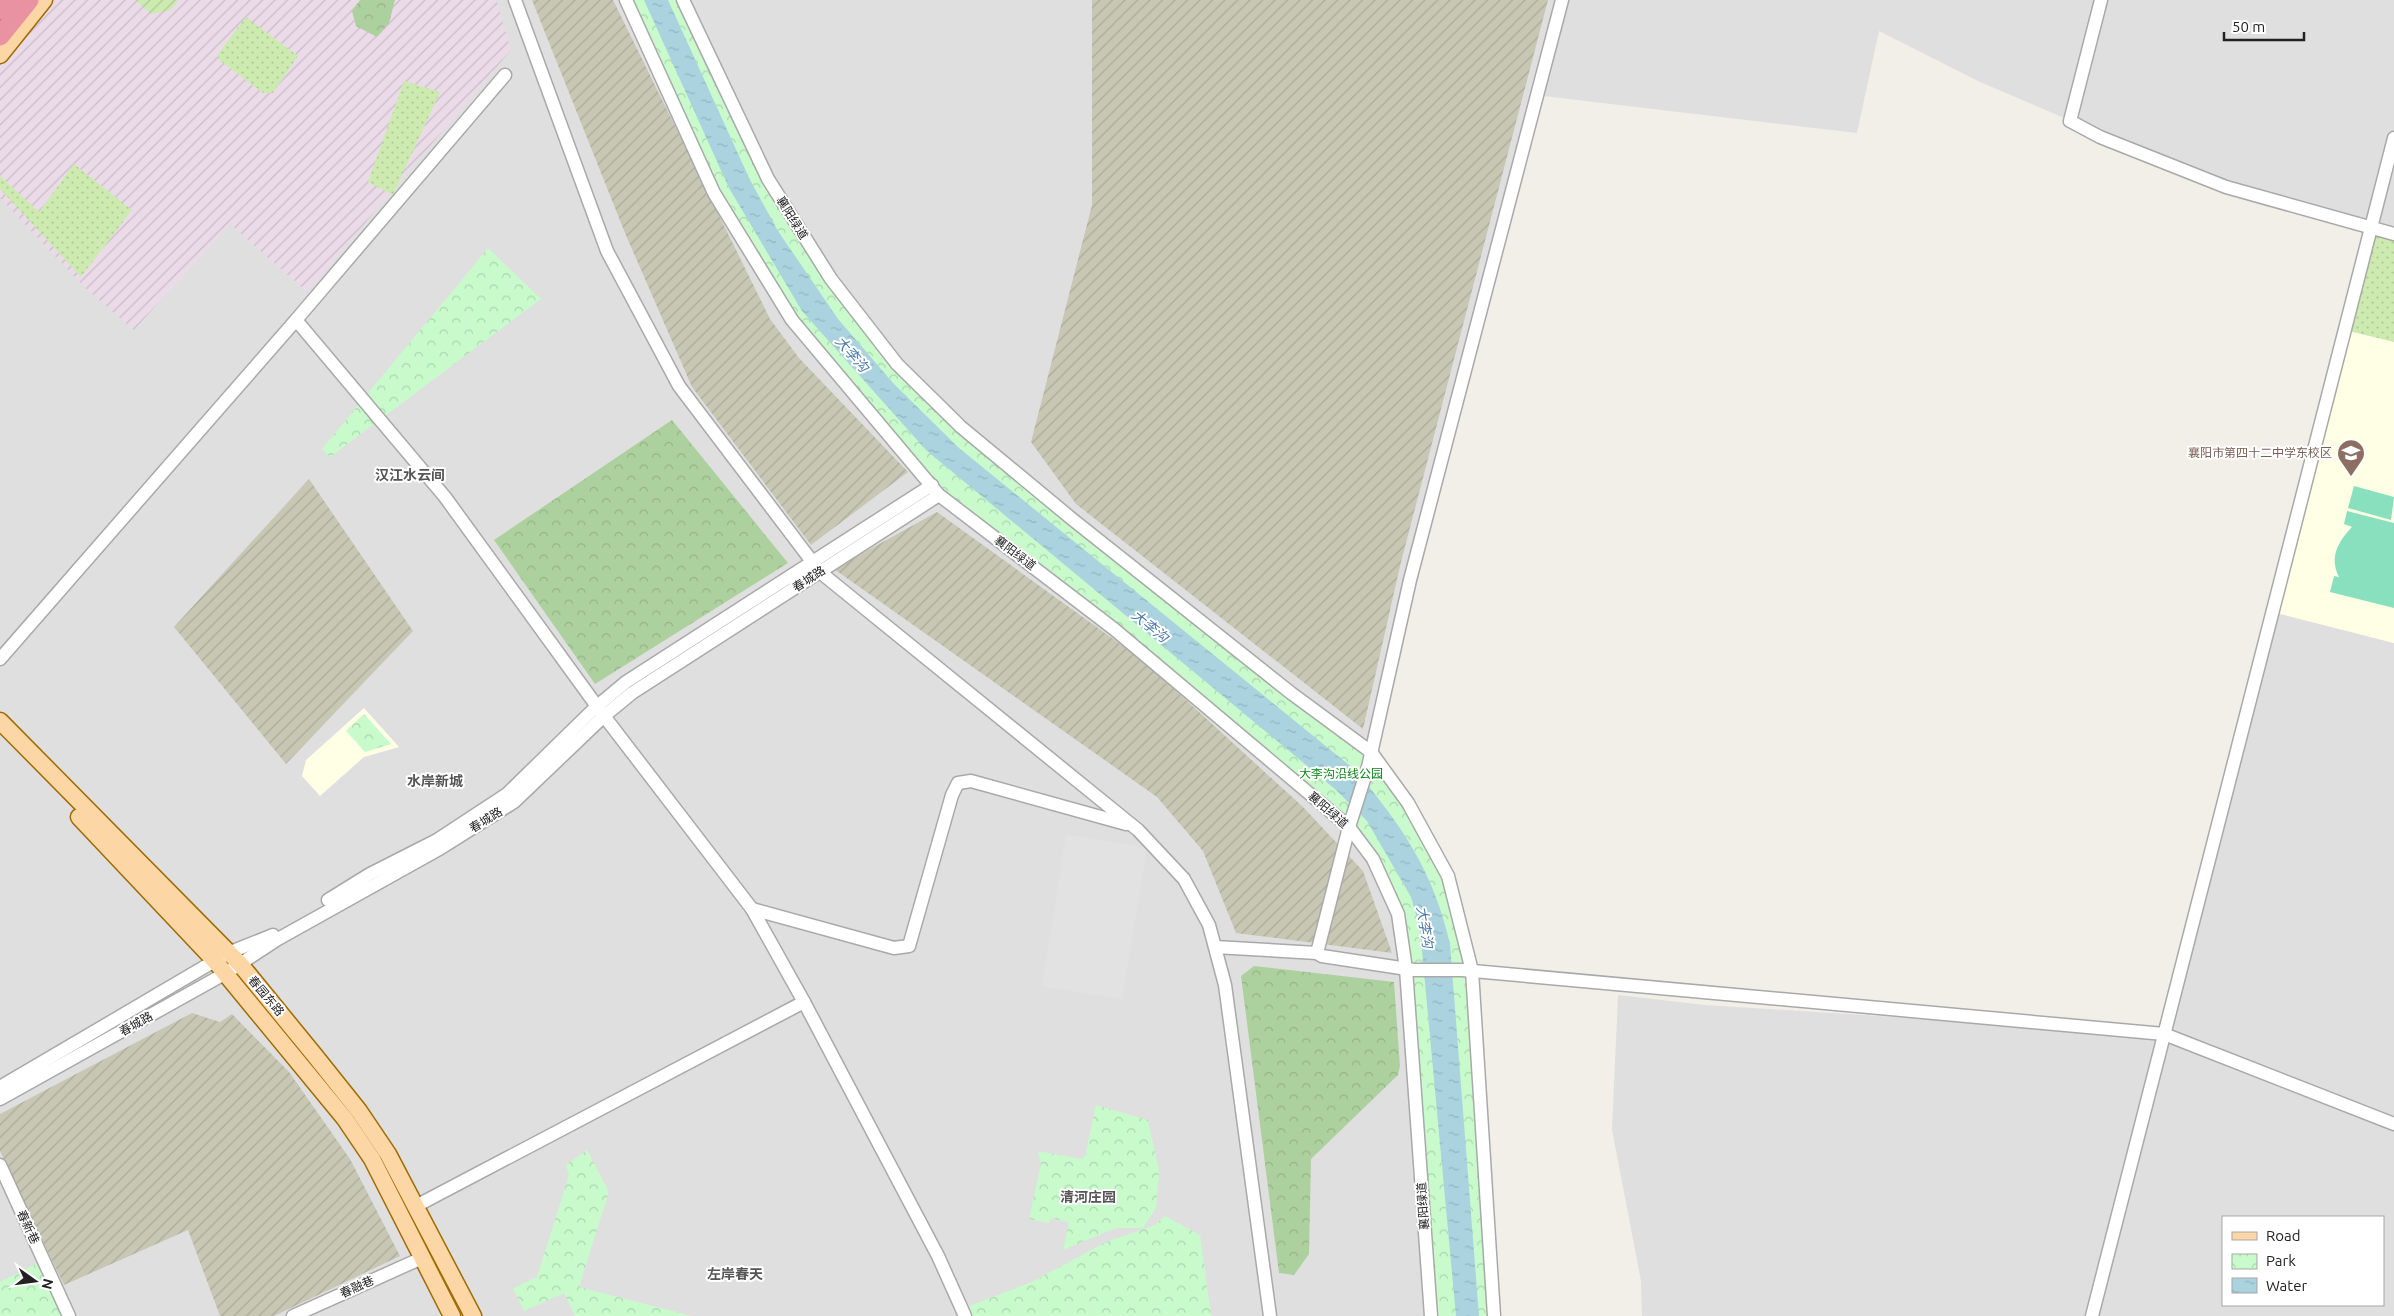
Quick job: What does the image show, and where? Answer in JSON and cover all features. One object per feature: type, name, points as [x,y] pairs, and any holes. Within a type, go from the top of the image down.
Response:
[{"type":"highway","points":[[0,10],[8,0]]},
{"type":"highway","points":[[0,36],[29,0]]},
{"type":"main road","points":[[0,55],[44,0]]},
{"type":"main road","name":"春园东路","points":[[0,721],[227,963],[359,1111],[388,1154],[473,1316]]},
{"type":"main road","name":"春园东路","points":[[0,734],[227,963],[372,1160],[452,1316]]},
{"type":"street","points":[[515,0],[607,251],[678,386],[816,567],[1132,825],[1184,879],[1209,925],[1225,985],[1270,1316]]},
{"type":"street","name":"襄阳绿道","points":[[626,0],[714,193],[792,320],[935,490],[1114,629],[1349,828],[1373,859],[1398,914],[1410,969],[1432,1316]]},
{"type":"street","name":"襄阳绿道","points":[[683,0],[768,179],[831,278],[897,364],[961,427],[1292,694],[1371,752],[1408,803],[1448,876],[1472,971],[1494,1316]]},
{"type":"street","points":[[1317,953],[1349,828],[1371,752],[1410,580],[1562,0]]},
{"type":"street","points":[[2101,0],[2070,120],[2100,137],[2226,187],[2394,234]]},
{"type":"street","points":[[0,659],[296,320],[504,74]]},
{"type":"street","points":[[2092,1316],[2394,138]]},
{"type":"street","points":[[296,320],[445,497],[600,712],[752,909],[804,1002],[938,1256],[965,1316]]},
{"type":"street","name":"春城路","points":[[0,1087],[227,963],[278,939],[441,848],[514,802],[600,712],[632,693],[816,567],[935,490]]},
{"type":"street","points":[[752,909],[894,948],[909,946],[952,795],[958,783],[970,781],[1132,825]]},
{"type":"street","points":[[1215,946],[1317,953],[1322,956],[1410,969],[1472,971],[2164,1034],[2394,1124]]},
{"type":"street","name":"春城路","points":[[0,1099],[227,963]]},
{"type":"street","points":[[416,1206],[804,1002]]},
{"type":"street","name":"春新巷","points":[[0,1165],[69,1316]]},
{"type":"street","name":"春融巷","points":[[293,1316],[422,1258]]},
{"type":"shaded area","points":[[0,0],[2394,0],[2394,234],[2226,187],[1980,82],[1879,31],[1857,133],[1535,95],[1349,827],[1398,914],[1432,1316],[0,1316]]},
{"type":"shaded area","points":[[53,0],[496,0],[511,50],[307,292],[230,224],[134,330],[85,288],[0,198],[0,67]]},
{"type":"shaded area","points":[[532,0],[613,0],[770,319],[799,358],[908,472],[811,545],[692,387],[625,233]]},
{"type":"shaded area","points":[[1092,0],[1548,0],[1401,562],[1363,729],[1076,504],[1031,442],[1092,205]]},
{"type":"shaded area","name":"襄阳市第四十二中学东校区","points":[[2345,330],[2394,342],[2394,643],[2272,612]]},
{"type":"shaded area","points":[[309,479],[413,631],[286,764],[174,627]]},
{"type":"shaded area","points":[[937,512],[1141,659],[1303,807],[1363,871],[1392,953],[1236,933],[1203,851],[1157,797],[834,569]]},
{"type":"shaded area","points":[[2272,611],[2394,643],[2394,1316],[1642,1316],[1641,1281],[1612,1130],[1618,995],[1705,1005],[2164,1034]]},
{"type":"shaded area","points":[[364,708],[399,747],[364,757],[320,796],[302,776],[306,760]]},
{"type":"shaded area","points":[[1066,835],[1147,848],[1122,999],[1042,986]]},
{"type":"shaded area","points":[[192,1013],[220,1022],[232,1014],[289,1072],[350,1159],[400,1256],[274,1316],[220,1316],[188,1230],[64,1285],[0,1151],[0,1114]]},
{"type":"green space","points":[[135,0],[178,0],[171,10],[151,14]]},
{"type":"green space","points":[[360,0],[395,0],[389,23],[377,37],[356,26],[352,11]]},
{"type":"green space","name":"大李沟沿线公园","points":[[627,0],[683,0],[768,179],[831,279],[961,427],[1371,752],[1448,876],[1472,971],[1494,1316],[1432,1316],[1398,914],[1349,827],[948,501],[792,320],[714,193]]},
{"type":"green space","points":[[246,17],[298,56],[273,93],[263,93],[218,59],[218,54]]},
{"type":"green space","points":[[404,81],[440,92],[393,195],[368,182]]},
{"type":"green space","points":[[74,164],[132,210],[81,277],[0,189],[0,176],[39,212]]},
{"type":"green space","points":[[2371,229],[2394,234],[2394,342],[2345,330]]},
{"type":"green space","points":[[488,248],[541,299],[330,457],[322,449]]},
{"type":"green space","points":[[672,420],[788,563],[595,684],[494,540]]},
{"type":"green space","points":[[2354,486],[2394,497],[2391,520],[2348,508]]},
{"type":"green space","points":[[2347,511],[2394,523],[2394,608],[2330,592],[2334,576],[2339,577],[2335,563],[2336,550],[2352,527],[2344,524]]},
{"type":"green space","points":[[364,714],[391,744],[365,752],[346,731]]},
{"type":"green space","points":[[1254,966],[1394,982],[1400,1066],[1398,1075],[1311,1159],[1309,1254],[1294,1275],[1279,1273],[1241,976]]},
{"type":"green space","points":[[1096,1105],[1148,1120],[1159,1171],[1156,1208],[1143,1228],[1116,1228],[1063,1250],[1069,1222],[1050,1218],[1049,1223],[1029,1219],[1041,1164],[1038,1151],[1082,1159],[1085,1156]]},
{"type":"green space","points":[[587,1150],[609,1192],[579,1287],[692,1316],[575,1316],[564,1293],[524,1311],[513,1288],[537,1277],[569,1175],[566,1165]]},
{"type":"green space","points":[[1165,1216],[1200,1235],[1211,1316],[965,1316],[962,1309],[1034,1281],[1106,1242],[1155,1225]]},
{"type":"green space","points":[[43,1260],[69,1316],[0,1316],[0,1282]]},
{"type":"water","name":"大李沟","points":[[644,0],[668,0],[750,180],[778,231],[838,319],[893,383],[959,448],[1354,769],[1387,810],[1414,850],[1435,894],[1450,944],[1479,1316],[1456,1316],[1420,929],[1411,897],[1367,821],[1335,789],[926,450],[802,311],[729,188]]},
{"type":"place","name":"襄阳市第四十二中学东校区","points":[[2351,477]]},
{"type":"district","name":"汉江水云间","points":[[410,475]]},
{"type":"district","name":"水岸新城","points":[[435,781]]},
{"type":"district","name":"清河庄园","points":[[1088,1197]]},
{"type":"district","name":"左岸春天","points":[[735,1274]]}]
